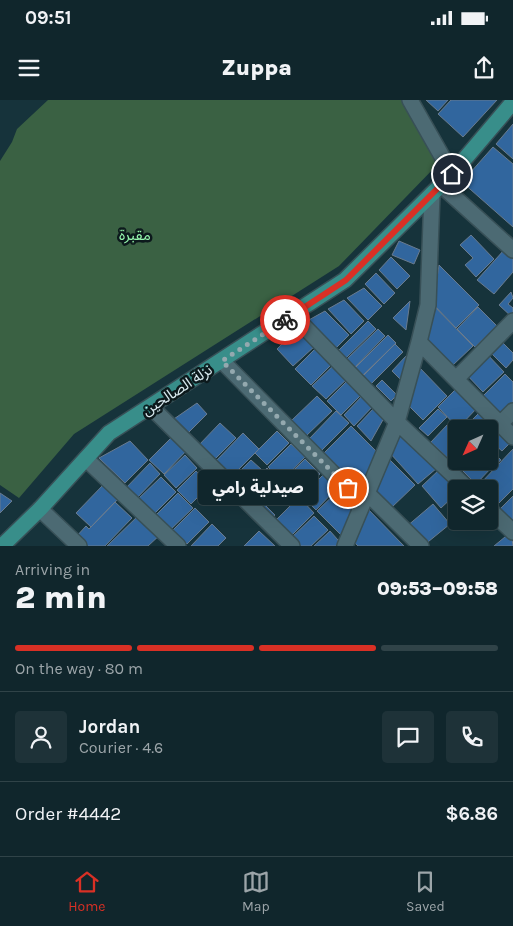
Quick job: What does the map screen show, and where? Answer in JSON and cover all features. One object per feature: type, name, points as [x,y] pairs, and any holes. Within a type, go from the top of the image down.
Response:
[{"type":"main road","name":"نزلة الصالحين","points":[[2,546],[40,509],[109,433],[151,408],[346,280],[442,184],[510,111]]},
{"type":"street","points":[[410,100],[442,184],[513,250]]},
{"type":"street","points":[[345,546],[397,422],[419,342],[428,305],[442,184]]},
{"type":"street","points":[[293,315],[397,422],[458,480]]},
{"type":"street","points":[[456,380],[513,321]]},
{"type":"street","points":[[419,342],[513,437]]},
{"type":"street","points":[[222,361],[364,498],[421,546]]},
{"type":"street","points":[[151,408],[292,546]]},
{"type":"street","points":[[500,424],[513,411]]},
{"type":"street","points":[[86,458],[173,544]]},
{"type":"street","points":[[40,509],[79,546]]},
{"type":"street","points":[[498,518],[513,532]]},
{"type":"green space","name":"مقبرة","points":[[48,100],[402,100],[438,164],[339,266],[74,434],[19,498],[0,485],[0,161],[12,142],[17,129]]},
{"type":"building","points":[[426,100],[448,100],[438,111]]},
{"type":"building","points":[[451,100],[497,100],[463,137],[438,114]]},
{"type":"building","points":[[513,124],[513,159],[496,144]]},
{"type":"building","points":[[493,147],[513,164],[513,227],[462,182]]},
{"type":"building","points":[[471,235],[494,259],[476,277],[465,265],[473,258],[460,245]]},
{"type":"building","points":[[399,241],[420,250],[414,264],[392,255]]},
{"type":"building","points":[[504,250],[513,258],[513,272],[494,294],[477,280]]},
{"type":"building","points":[[391,257],[410,276],[397,289],[379,270]]},
{"type":"building","points":[[439,265],[479,305],[456,328],[433,304]]},
{"type":"building","points":[[376,273],[395,293],[384,304],[365,284]]},
{"type":"building","points":[[364,288],[382,306],[368,320],[347,298]]},
{"type":"building","points":[[511,292],[513,298],[508,304],[513,308],[513,318],[499,305]]},
{"type":"building","points":[[344,300],[364,321],[351,334],[328,309]]},
{"type":"building","points":[[410,301],[406,330],[393,318]]},
{"type":"building","points":[[432,304],[473,346],[453,365],[425,337]]},
{"type":"building","points":[[478,307],[497,326],[475,347],[457,329]]},
{"type":"building","points":[[325,311],[349,335],[335,349],[307,321]]},
{"type":"building","points":[[368,321],[376,329],[345,359],[337,352]]},
{"type":"building","points":[[298,328],[315,346],[293,366],[277,349]]},
{"type":"building","points":[[378,329],[385,336],[355,367],[347,359]]},
{"type":"building","points":[[388,335],[396,343],[362,376],[355,368]]},
{"type":"building","points":[[499,339],[513,353],[513,360],[506,368],[488,350]]},
{"type":"building","points":[[395,344],[403,352],[370,385],[362,377]]},
{"type":"building","points":[[319,345],[335,361],[311,385],[295,369]]},
{"type":"building","points":[[485,352],[504,372],[483,392],[464,372]]},
{"type":"building","points":[[406,356],[406,373],[400,379],[392,371]]},
{"type":"building","points":[[337,362],[350,376],[326,399],[312,386]]},
{"type":"building","points":[[418,366],[447,396],[423,420],[406,403]]},
{"type":"building","points":[[505,374],[513,382],[513,402],[501,414],[483,396]]},
{"type":"building","points":[[351,377],[365,391],[341,415],[327,401]]},
{"type":"building","points":[[382,380],[397,395],[391,401],[376,386]]},
{"type":"building","points":[[458,387],[478,407],[466,420],[450,420],[438,407]]},
{"type":"building","points":[[365,393],[376,403],[354,426],[344,415]]},
{"type":"building","points":[[317,396],[332,411],[306,436],[291,421]]},
{"type":"building","points":[[197,403],[207,414],[186,435],[171,421]]},
{"type":"building","points":[[374,408],[384,418],[371,441],[357,426]]},
{"type":"building","points":[[438,409],[447,417],[428,436],[419,428]]},
{"type":"building","points":[[336,411],[349,423],[321,451],[309,439]]},
{"type":"building","points":[[481,411],[490,420],[472,420]]},
{"type":"building","points":[[220,423],[236,438],[213,461],[198,446]]},
{"type":"building","points":[[447,425],[448,458],[431,442]]},
{"type":"building","points":[[351,426],[377,452],[362,490],[324,453]]},
{"type":"building","points":[[397,426],[437,468],[418,484],[389,452]]},
{"type":"building","points":[[277,431],[289,443],[267,465],[255,453]]},
{"type":"building","points":[[498,432],[509,444],[502,451],[498,448]]},
{"type":"building","points":[[243,433],[259,449],[230,478],[214,463]]},
{"type":"building","points":[[175,434],[189,448],[164,474],[149,460]]},
{"type":"building","points":[[130,441],[148,460],[125,483],[99,458]]},
{"type":"building","points":[[291,444],[305,457],[282,481],[268,467]]},
{"type":"building","points":[[513,449],[513,489],[499,503],[498,480],[484,480],[493,470],[498,470],[498,465]]},
{"type":"building","points":[[185,455],[197,468],[176,488],[164,475]]},
{"type":"building","points":[[388,458],[415,485],[390,509],[373,492]]},
{"type":"building","points":[[305,459],[320,474],[296,499],[280,484]]},
{"type":"building","points":[[251,460],[262,470],[241,492],[230,481]]},
{"type":"building","points":[[150,463],[160,474],[134,501],[124,490]]},
{"type":"building","points":[[267,468],[280,481],[255,507],[242,494]]},
{"type":"building","points":[[441,468],[452,480],[448,480],[448,501],[441,508],[422,486]]},
{"type":"building","points":[[462,470],[489,470],[480,480],[472,480]]},
{"type":"building","points":[[196,471],[210,485],[191,504],[177,490]]},
{"type":"building","points":[[325,473],[339,486],[316,510],[302,496]]},
{"type":"building","points":[[161,477],[176,492],[152,516],[137,500]]},
{"type":"building","points":[[105,483],[120,497],[91,527],[76,513]]},
{"type":"building","points":[[341,488],[355,502],[341,535],[317,511]]},
{"type":"building","points":[[278,490],[288,500],[282,506],[272,496]]},
{"type":"building","points":[[0,493],[12,501],[0,513]]},
{"type":"building","points":[[178,493],[193,508],[167,533],[152,519]]},
{"type":"building","points":[[513,496],[513,524],[499,510]]},
{"type":"building","points":[[267,497],[270,500],[265,505],[275,515],[270,520],[257,507]]},
{"type":"building","points":[[299,497],[314,513],[289,538],[273,523]]},
{"type":"building","points":[[115,502],[132,518],[105,546],[83,546],[75,538],[86,526],[89,529]]},
{"type":"building","points":[[433,504],[448,522],[448,526],[423,546],[406,527]]},
{"type":"building","points":[[365,506],[404,546],[358,546],[354,542]]},
{"type":"building","points":[[195,508],[209,522],[187,544],[173,530]]},
{"type":"building","points":[[141,513],[162,533],[148,546],[107,546]]},
{"type":"building","points":[[314,516],[328,530],[311,546],[297,546],[290,539]]},
{"type":"building","points":[[212,524],[226,538],[218,546],[191,546]]},
{"type":"building","points":[[259,531],[275,546],[244,546]]},
{"type":"building","points":[[330,531],[338,540],[337,546],[314,546]]},
{"type":"building","points":[[511,532],[513,546],[494,546]]},
{"type":"way so far","points":[[285,320],[222,361],[348,488]]},
{"type":"place","name":"صيدلية رامي","points":[[348,488]]},
{"type":"route","points":[[285,320],[346,280],[452,174]]}]
